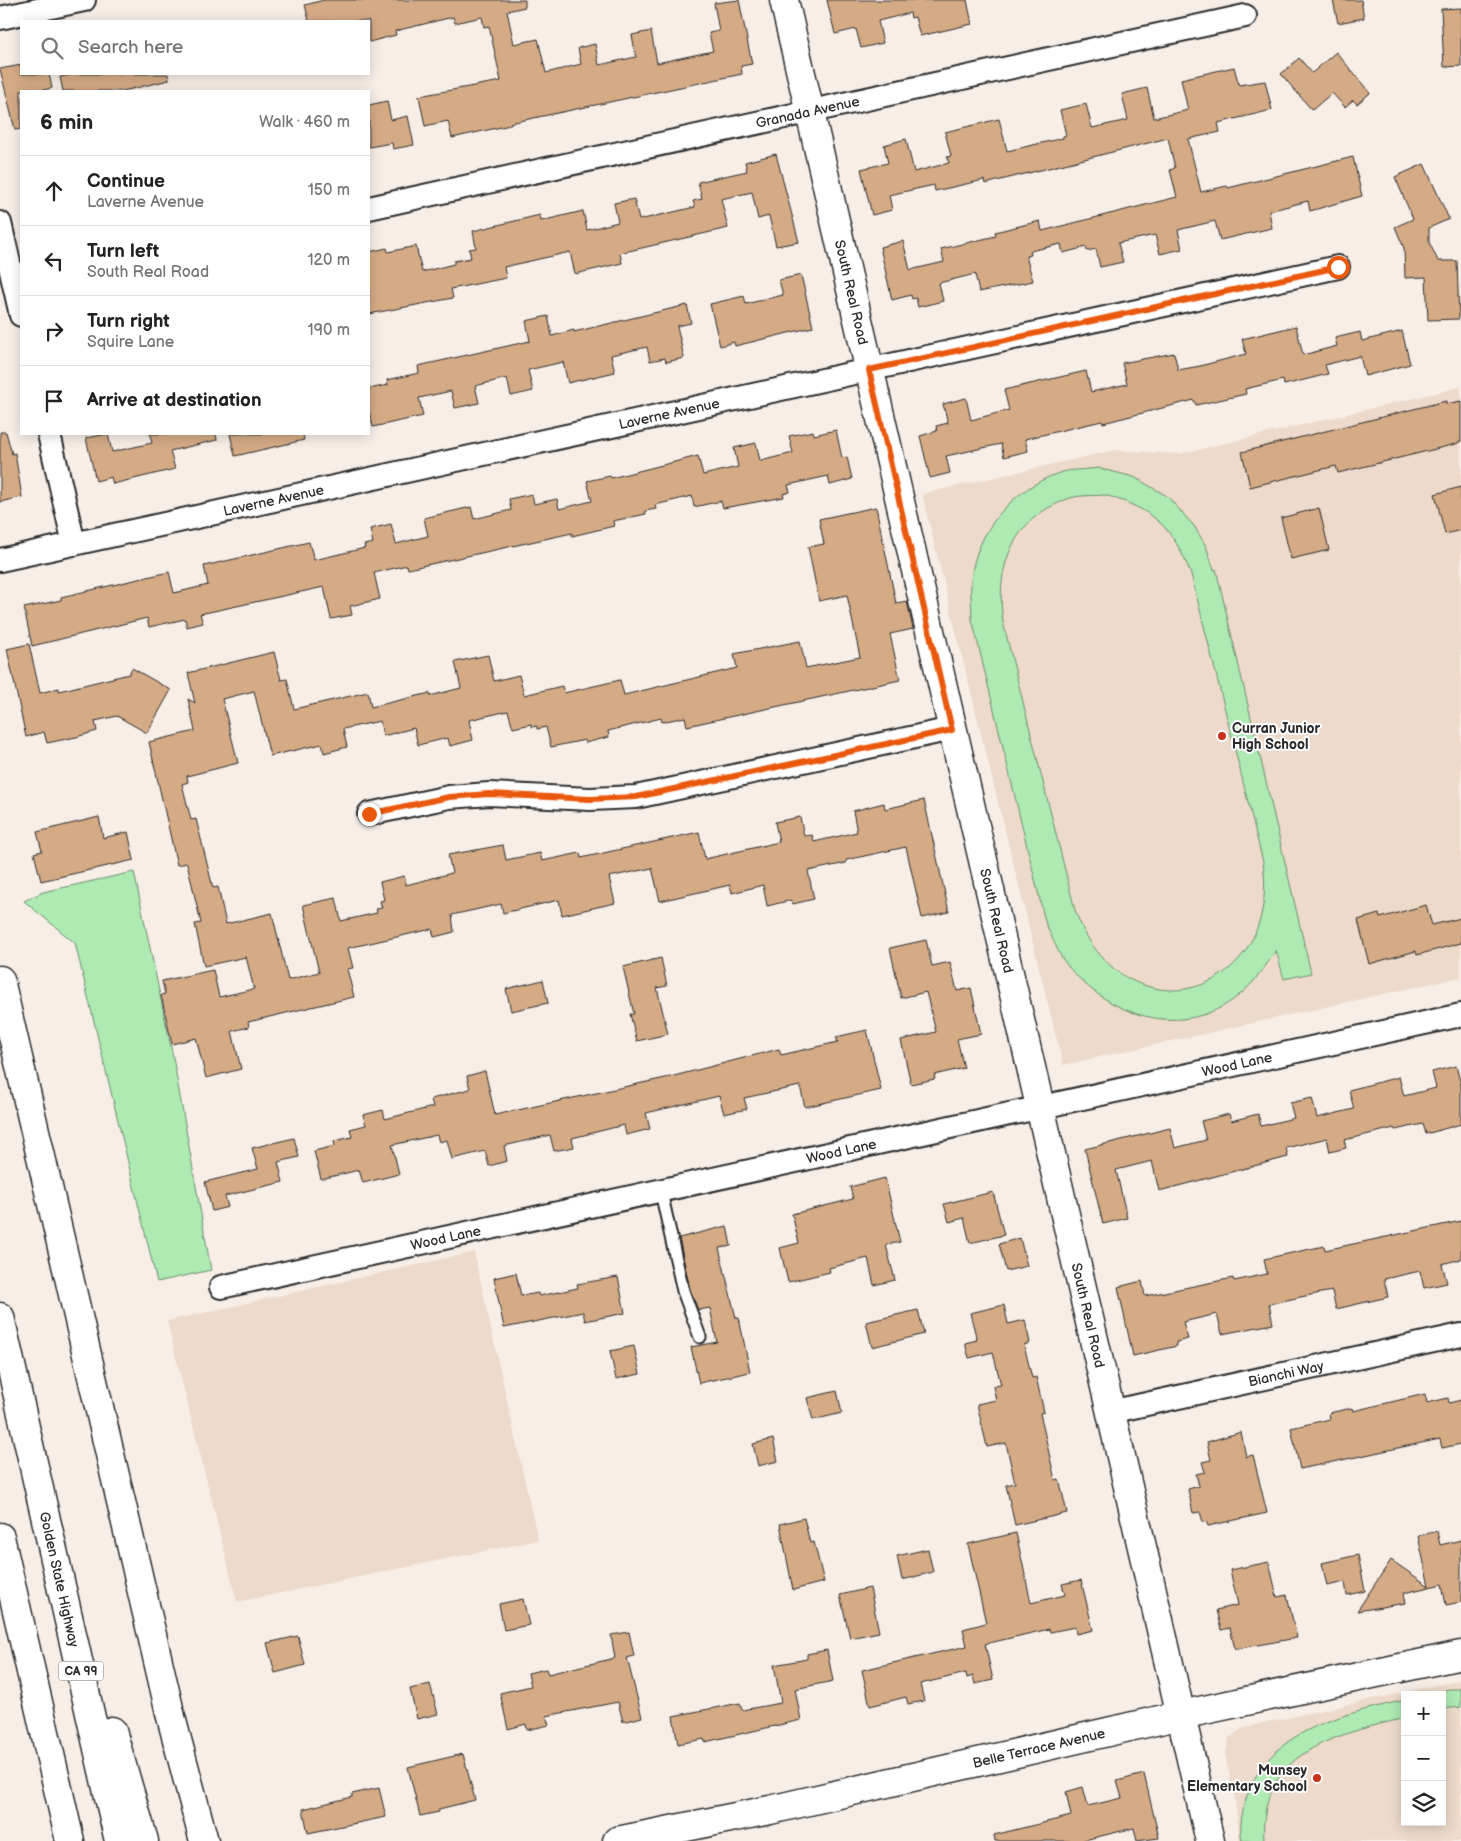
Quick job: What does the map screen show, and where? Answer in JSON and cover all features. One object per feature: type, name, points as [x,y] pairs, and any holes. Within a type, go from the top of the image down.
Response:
[{"type":"main road","name":"South Real Road","points":[[784,0],[1210,1841]]},
{"type":"main road","points":[[0,980],[171,1717],[204,1841]]},
{"type":"main road","name":"Golden State Highway","points":[[0,1317],[119,1841]]},
{"type":"main road","points":[[42,1502],[144,1841]]},
{"type":"main road","points":[[0,1537],[70,1841]]},
{"type":"main road","name":"Belle Terrace Avenue","points":[[617,1841],[770,1810],[1181,1715],[1461,1655]]},
{"type":"street","points":[[0,18],[84,0]]},
{"type":"street","name":"Granada Avenue","points":[[370,208],[1245,16]]},
{"type":"street","points":[[0,223],[12,287],[20,312]]},
{"type":"street","name":"Laverne Avenue","points":[[0,560],[1338,267]]},
{"type":"street","points":[[48,435],[74,544]]},
{"type":"street","points":[[369,814],[449,797],[489,794],[590,799],[636,797],[952,730]]},
{"type":"street","name":"Wood Lane","points":[[221,1287],[1461,1015]]},
{"type":"street","name":"Bianchi Way","points":[[1110,1412],[1461,1335]]},
{"type":"lane","points":[[661,1192],[683,1291],[700,1337]]},
{"type":"shaded area","name":"Curran Junior High School","points":[[1461,387],[1461,977],[1063,1065],[922,494],[1115,450],[1180,454]]},
{"type":"shaded area","points":[[474,1252],[538,1540],[237,1602],[167,1321]]},
{"type":"shaded area","name":"Munsey Elementary School","points":[[1461,1680],[1461,1841],[1240,1841],[1235,1800],[1225,1756],[1229,1738],[1245,1727],[1401,1693],[1401,1826],[1446,1826],[1446,1691],[1410,1691]]},
{"type":"green space","points":[[1098,468],[1134,477],[1167,496],[1194,526],[1206,546],[1214,570],[1216,569],[1311,973],[1284,979],[1276,950],[1255,980],[1238,996],[1216,1010],[1193,1017],[1170,1019],[1147,1016],[1124,1009],[1103,998],[1084,983],[1061,956],[1046,925],[972,619],[971,580],[974,562],[980,544],[1000,514],[1012,501],[1042,480],[1073,470]],"holes":[[[1105,495],[1149,514],[1159,522],[1176,544],[1191,574],[1263,862],[1262,909],[1248,947],[1224,973],[1193,987],[1160,989],[1126,977],[1097,951],[1075,910],[1003,622],[1001,604],[1004,570],[1016,539],[1026,525],[1040,513],[1072,498]]]},
{"type":"green space","points":[[134,872],[173,1057],[211,1270],[157,1282],[75,943],[24,901],[43,892]]},
{"type":"green space","points":[[1461,1689],[1461,1707],[1446,1709],[1446,1691],[1442,1691]]},
{"type":"green space","points":[[1401,1701],[1401,1719],[1379,1724],[1328,1741],[1306,1752],[1288,1767],[1274,1786],[1265,1811],[1264,1841],[1242,1841],[1241,1820],[1246,1799],[1257,1775],[1271,1756],[1289,1741],[1310,1729],[1333,1719]]},
{"type":"building","points":[[324,0],[525,0],[525,7],[507,11],[514,44],[538,39],[546,73],[581,64],[578,48],[595,44],[599,65],[636,57],[632,35],[651,31],[657,63],[713,51],[709,33],[719,31],[714,3],[739,0],[752,64],[741,66],[742,74],[510,123],[510,125],[452,138],[448,121],[425,126],[419,96],[501,81],[489,26],[484,27],[482,17],[455,23],[453,17],[395,31],[396,35],[370,42],[370,20],[309,20],[305,5]]},
{"type":"building","points":[[827,0],[967,0],[972,24],[920,36],[915,17],[911,18],[910,13],[878,21],[883,43],[861,48],[856,29],[835,34]]},
{"type":"building","points":[[1333,0],[1361,0],[1364,18],[1338,23]]},
{"type":"building","points":[[1461,8],[1461,66],[1444,67],[1441,9]]},
{"type":"building","points":[[1336,52],[1370,93],[1357,104],[1353,100],[1345,107],[1332,93],[1312,110],[1281,74],[1299,58],[1312,73]]},
{"type":"building","points":[[20,65],[20,75],[49,75],[52,88],[20,90],[20,129],[15,130],[0,69]]},
{"type":"building","points":[[1234,67],[1239,85],[1265,81],[1272,110],[1218,123],[1220,132],[1188,139],[1201,192],[1227,186],[1228,188],[1353,157],[1362,196],[1310,211],[1308,201],[1269,211],[1272,228],[1220,240],[1215,221],[1178,230],[1182,249],[1160,254],[1155,235],[1118,243],[1123,262],[1100,267],[1096,249],[1087,251],[1086,247],[1063,253],[1061,244],[1030,251],[1031,255],[1026,256],[1033,281],[979,292],[975,274],[939,283],[943,301],[918,307],[916,298],[912,299],[911,295],[892,300],[880,247],[903,241],[910,270],[944,262],[941,249],[996,236],[995,232],[1040,221],[1042,231],[1177,197],[1170,170],[1175,168],[1168,138],[985,184],[984,180],[935,191],[934,185],[889,195],[892,210],[872,215],[861,169],[888,163],[884,145],[906,139],[914,172],[949,163],[947,157],[951,156],[945,132],[999,119],[1007,151],[1063,138],[1066,135],[1060,110],[1086,104],[1092,128],[1128,120],[1122,94],[1147,88],[1154,118],[1188,110],[1181,79]]},
{"type":"building","points":[[70,75],[168,75],[169,80],[127,90],[63,90],[60,77]]},
{"type":"building","points":[[387,101],[391,120],[408,116],[414,145],[393,149],[392,143],[370,147],[370,105]]},
{"type":"building","points":[[776,154],[799,242],[776,246],[769,216],[758,219],[752,192],[721,199],[728,228],[620,253],[622,263],[575,274],[570,252],[504,267],[506,278],[451,289],[453,298],[370,314],[370,252],[387,248],[388,252],[416,246],[422,272],[454,264],[454,261],[471,258],[469,249],[476,248],[473,231],[540,215],[541,221],[583,211],[587,230],[618,222],[614,203],[634,199],[639,220],[695,207],[693,201],[702,199],[698,182],[747,171],[745,162]]},
{"type":"building","points":[[1424,164],[1449,219],[1429,228],[1429,242],[1438,261],[1457,261],[1459,319],[1428,320],[1426,277],[1405,278],[1404,248],[1395,227],[1413,219],[1395,177]]},
{"type":"building","points":[[801,275],[813,327],[735,346],[734,342],[720,346],[710,304],[744,296],[746,304],[783,295],[779,280]]},
{"type":"building","points":[[687,305],[691,323],[677,326],[684,358],[666,362],[665,358],[650,361],[647,347],[611,355],[615,372],[568,383],[563,362],[528,370],[533,391],[511,396],[507,378],[475,386],[479,403],[455,408],[451,391],[419,398],[423,416],[373,427],[370,414],[370,389],[388,385],[387,380],[419,373],[418,366],[530,341],[526,321],[548,316],[552,336],[574,330],[574,332]]},
{"type":"building","points":[[1296,326],[1303,355],[1337,346],[1335,338],[1360,332],[1362,341],[1402,331],[1410,364],[1365,376],[1360,356],[1325,365],[1328,374],[1284,385],[1283,380],[1245,389],[1246,394],[1196,405],[1194,400],[1103,423],[1102,421],[1025,439],[1028,451],[1004,457],[1001,444],[946,456],[950,473],[930,478],[920,436],[937,431],[936,426],[948,423],[943,404],[966,398],[971,420],[1009,410],[1004,390],[1086,371],[1091,392],[1127,384],[1122,363],[1174,353],[1178,370],[1200,366],[1246,354],[1242,339]]},
{"type":"building","points":[[1446,401],[1446,404],[1461,401],[1461,441],[1456,444],[1338,473],[1336,466],[1250,487],[1242,452]]},
{"type":"building","points":[[836,430],[842,458],[847,457],[852,479],[830,485],[828,476],[788,485],[790,492],[783,494],[784,497],[723,508],[721,501],[694,507],[692,496],[655,505],[656,509],[645,511],[646,514],[613,521],[614,526],[572,536],[572,533],[408,569],[407,565],[374,573],[380,599],[350,606],[352,615],[331,619],[324,587],[200,614],[203,623],[187,627],[185,619],[149,627],[147,618],[32,646],[24,608],[61,600],[61,597],[169,572],[174,593],[208,585],[204,566],[309,542],[314,560],[365,548],[364,545],[373,543],[370,529],[391,524],[396,544],[428,536],[424,518],[471,507],[474,519],[511,510],[509,499],[532,494],[534,504],[557,499],[559,509],[592,501],[587,481],[610,476],[611,478],[698,456],[703,475],[738,467],[734,448],[756,443],[760,461],[793,453],[789,436],[813,431],[814,435]]},
{"type":"building","points":[[0,432],[6,432],[12,454],[15,453],[22,497],[0,502]]},
{"type":"building","points":[[108,435],[112,452],[152,443],[150,435],[216,435],[217,440],[170,451],[175,469],[113,484],[111,477],[96,481],[86,438]]},
{"type":"building","points":[[230,435],[303,435],[304,440],[235,456]]},
{"type":"building","points":[[1461,487],[1461,530],[1445,534],[1435,494]]},
{"type":"building","points":[[876,507],[896,603],[907,601],[913,629],[890,634],[900,680],[687,726],[685,717],[662,722],[661,718],[608,731],[609,737],[585,743],[585,740],[551,747],[546,727],[537,729],[537,726],[532,727],[531,724],[513,728],[508,711],[469,720],[473,740],[450,746],[448,738],[418,745],[414,728],[383,736],[380,721],[343,729],[347,747],[324,753],[322,744],[270,756],[254,691],[222,699],[238,763],[187,776],[188,782],[182,784],[191,820],[196,819],[213,888],[218,887],[226,924],[272,913],[288,980],[319,972],[303,905],[336,898],[341,921],[377,913],[376,909],[382,908],[380,901],[384,900],[380,882],[404,876],[406,885],[452,873],[448,855],[503,845],[506,860],[540,853],[542,861],[580,853],[581,858],[699,832],[705,859],[779,842],[775,822],[800,817],[804,836],[812,835],[814,842],[857,832],[853,811],[884,803],[885,809],[924,800],[949,912],[922,918],[906,847],[846,860],[846,863],[808,871],[814,899],[793,904],[792,900],[767,906],[763,885],[732,893],[730,885],[660,901],[652,868],[609,877],[615,903],[562,915],[559,900],[503,913],[501,904],[452,915],[454,932],[434,937],[432,929],[348,948],[353,968],[347,969],[354,997],[248,1022],[249,1027],[232,1031],[241,1069],[206,1078],[196,1038],[172,1044],[161,995],[165,994],[162,981],[213,970],[219,997],[254,989],[246,957],[204,966],[195,924],[201,923],[187,863],[177,865],[149,742],[195,731],[188,699],[195,703],[188,673],[274,652],[281,680],[287,679],[294,709],[368,692],[371,707],[430,693],[430,696],[461,688],[455,662],[488,655],[494,681],[519,675],[524,695],[562,686],[564,693],[620,680],[624,695],[737,668],[734,654],[800,641],[806,668],[860,657],[847,595],[819,601],[808,547],[824,544],[819,519]]},
{"type":"building","points":[[1319,508],[1329,550],[1291,559],[1281,518]]},
{"type":"building","points":[[29,644],[40,693],[59,688],[59,691],[129,674],[132,668],[171,690],[147,733],[117,716],[95,721],[97,731],[76,737],[47,743],[44,732],[26,737],[7,649]]},
{"type":"building","points":[[99,817],[103,838],[128,832],[134,860],[41,881],[34,853],[42,851],[37,832]]},
{"type":"building","points":[[1426,905],[1432,925],[1461,918],[1461,943],[1417,955],[1416,951],[1369,964],[1358,920],[1379,914],[1380,918]]},
{"type":"building","points":[[926,940],[932,966],[950,962],[957,991],[971,988],[981,1034],[957,1039],[964,1068],[934,1075],[935,1079],[911,1084],[901,1040],[936,1032],[926,992],[901,998],[890,948]]},
{"type":"building","points":[[661,958],[667,986],[657,988],[668,1034],[637,1041],[630,1014],[634,1014],[623,967]]},
{"type":"building","points":[[543,980],[548,1003],[511,1011],[506,989]]},
{"type":"building","points":[[867,1030],[881,1090],[805,1107],[800,1086],[744,1098],[747,1109],[724,1114],[719,1096],[646,1113],[650,1129],[626,1135],[624,1125],[572,1138],[574,1147],[554,1151],[550,1135],[504,1146],[507,1161],[489,1166],[485,1151],[452,1159],[447,1140],[439,1142],[437,1135],[392,1145],[399,1174],[363,1183],[359,1170],[321,1179],[314,1151],[335,1146],[334,1141],[352,1137],[350,1129],[366,1125],[363,1115],[383,1110],[385,1119],[433,1107],[431,1099],[470,1089],[467,1076],[485,1071],[495,1115],[670,1077],[779,1049],[781,1055],[838,1042],[836,1037]]},
{"type":"building","points":[[1456,1066],[1461,1085],[1461,1124],[1426,1134],[1423,1124],[1395,1130],[1394,1128],[1344,1140],[1346,1148],[1330,1152],[1327,1138],[1286,1148],[1288,1157],[1159,1191],[1152,1161],[1116,1170],[1127,1218],[1103,1224],[1085,1149],[1170,1128],[1175,1148],[1206,1140],[1201,1121],[1229,1114],[1231,1121],[1258,1114],[1261,1126],[1294,1118],[1290,1103],[1312,1098],[1317,1118],[1354,1109],[1349,1090],[1399,1077],[1404,1096],[1436,1088],[1432,1072]]},
{"type":"building","points":[[294,1138],[299,1157],[278,1162],[283,1182],[225,1196],[228,1207],[212,1211],[205,1182],[258,1169],[252,1148]]},
{"type":"building","points":[[885,1178],[900,1242],[886,1245],[895,1280],[874,1285],[868,1258],[829,1268],[830,1272],[788,1282],[780,1248],[799,1243],[792,1214],[853,1199],[850,1187]]},
{"type":"building","points":[[993,1192],[1004,1235],[970,1243],[964,1218],[949,1222],[944,1204]]},
{"type":"building","points":[[1461,1221],[1461,1259],[1442,1264],[1447,1283],[1424,1288],[1420,1271],[1384,1279],[1388,1297],[1336,1309],[1332,1291],[1269,1304],[1273,1324],[1222,1334],[1217,1314],[1183,1322],[1188,1339],[1176,1342],[1177,1346],[1133,1356],[1118,1287],[1142,1281],[1145,1296],[1233,1278],[1234,1281],[1267,1274],[1264,1259],[1324,1246],[1325,1250]]},
{"type":"building","points":[[727,1226],[731,1246],[719,1248],[736,1318],[739,1318],[750,1372],[699,1383],[691,1347],[717,1342],[710,1308],[698,1310],[690,1289],[679,1238]]},
{"type":"building","points":[[1020,1238],[1027,1266],[1006,1271],[999,1244]]},
{"type":"building","points":[[516,1273],[521,1296],[538,1293],[539,1296],[578,1288],[577,1284],[618,1277],[625,1313],[585,1321],[583,1312],[504,1328],[494,1278]]},
{"type":"building","points":[[1004,1305],[1008,1324],[1025,1320],[1030,1343],[1024,1345],[1032,1378],[1036,1377],[1044,1412],[1040,1413],[1055,1480],[1059,1479],[1067,1513],[1015,1525],[1006,1485],[1015,1483],[1006,1443],[987,1447],[977,1404],[996,1400],[993,1386],[1001,1385],[993,1352],[969,1358],[965,1343],[977,1340],[970,1313]]},
{"type":"building","points":[[918,1310],[924,1334],[872,1347],[866,1322]]},
{"type":"building","points":[[634,1346],[640,1374],[616,1379],[610,1351]]},
{"type":"building","points":[[837,1391],[842,1413],[813,1420],[807,1398]]},
{"type":"building","points":[[1425,1394],[1427,1403],[1448,1398],[1449,1403],[1461,1400],[1461,1444],[1442,1448],[1440,1439],[1300,1469],[1291,1428],[1330,1419],[1329,1413],[1352,1408],[1353,1411]]},
{"type":"building","points":[[1241,1432],[1246,1457],[1253,1455],[1267,1513],[1208,1526],[1206,1521],[1203,1522],[1200,1512],[1193,1513],[1188,1489],[1199,1486],[1196,1474],[1205,1472],[1202,1462],[1211,1460],[1207,1442]]},
{"type":"building","points":[[773,1439],[778,1461],[758,1466],[753,1444]]},
{"type":"building","points":[[804,1518],[810,1543],[814,1542],[824,1582],[793,1590],[780,1524]]},
{"type":"building","points":[[1437,1531],[1440,1545],[1461,1540],[1461,1602],[1446,1605],[1442,1584],[1404,1593],[1406,1603],[1357,1611],[1391,1560],[1429,1586],[1418,1536]]},
{"type":"building","points":[[1016,1533],[1031,1603],[1065,1595],[1062,1584],[1081,1580],[1093,1630],[1076,1634],[1075,1627],[1050,1632],[1049,1629],[985,1644],[993,1680],[975,1684],[973,1676],[967,1678],[966,1673],[920,1684],[924,1701],[908,1704],[906,1697],[870,1706],[862,1670],[967,1646],[963,1629],[986,1623],[968,1544]]},
{"type":"building","points":[[928,1549],[933,1572],[902,1580],[897,1556]]},
{"type":"building","points":[[1358,1555],[1365,1591],[1347,1595],[1345,1582],[1327,1586],[1322,1563]]},
{"type":"building","points":[[1269,1562],[1277,1597],[1287,1595],[1297,1638],[1235,1649],[1230,1628],[1221,1630],[1216,1610],[1238,1605],[1230,1570]]},
{"type":"building","points":[[870,1588],[879,1632],[850,1638],[840,1595]]},
{"type":"building","points":[[523,1599],[529,1625],[504,1630],[499,1604]]},
{"type":"building","points":[[629,1632],[634,1656],[627,1658],[642,1717],[623,1722],[618,1702],[546,1716],[549,1725],[527,1730],[526,1724],[508,1729],[500,1693],[531,1686],[528,1673],[546,1669],[548,1674],[615,1658],[611,1635]]},
{"type":"building","points":[[298,1636],[305,1665],[275,1673],[267,1643]]},
{"type":"building","points":[[827,1650],[833,1681],[795,1689],[801,1720],[705,1742],[704,1739],[678,1744],[673,1716],[740,1703],[742,1710],[781,1703],[774,1665],[807,1659],[807,1654]]},
{"type":"building","points":[[430,1684],[438,1714],[417,1719],[410,1689]]},
{"type":"building","points":[[463,1754],[475,1800],[420,1816],[408,1767]]},
{"type":"building","points":[[1144,1774],[1159,1838],[1137,1841],[1134,1828],[1080,1841],[995,1841],[994,1835],[1071,1816],[1066,1792],[1083,1787],[1088,1806],[1122,1798],[1117,1781]]},
{"type":"building","points":[[379,1788],[386,1817],[308,1833],[303,1809]]},
{"type":"place","name":"Curran Junior High School","points":[[1222,736]]},
{"type":"place","name":"Munsey Elementary School","points":[[1317,1778]]},
{"type":"route","points":[[369,814],[449,797],[489,794],[528,794],[590,799],[636,797],[952,730],[869,370],[1338,267]]}]
